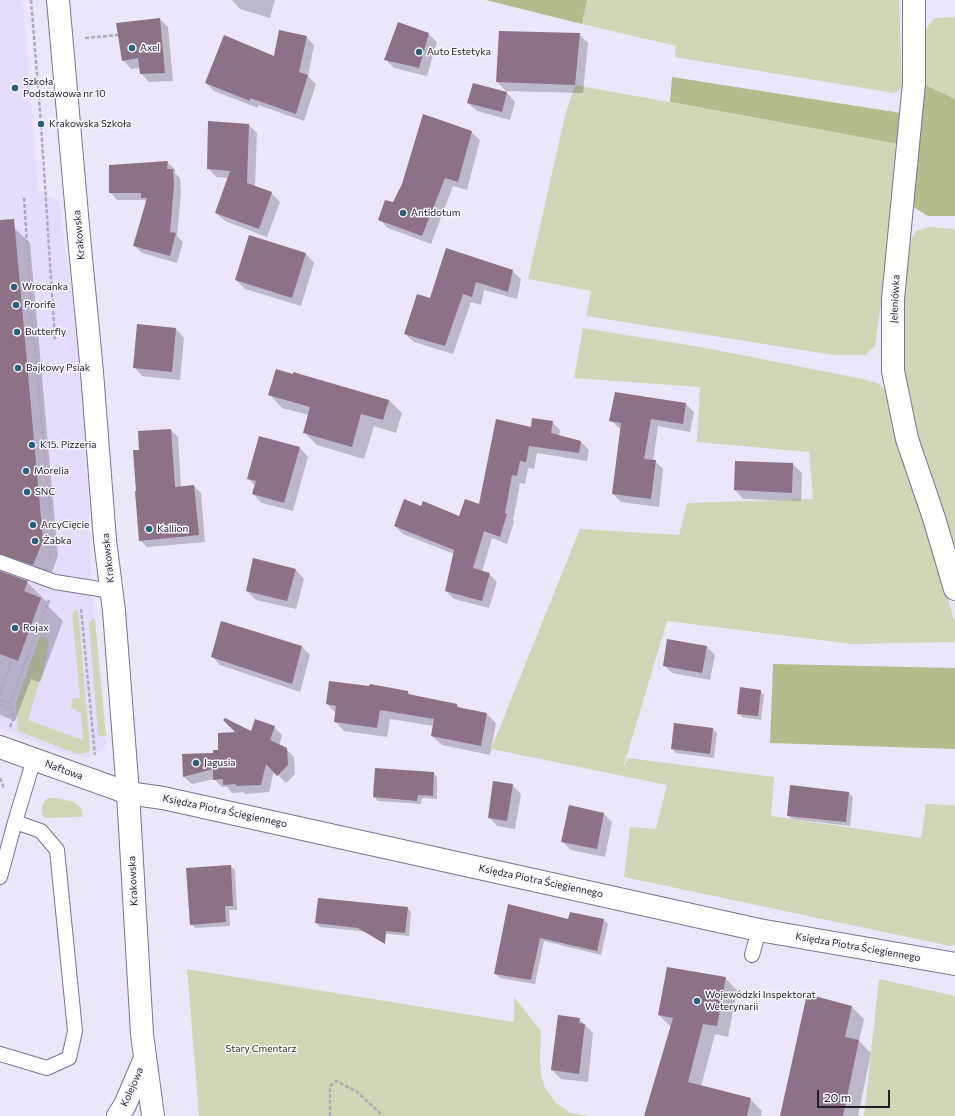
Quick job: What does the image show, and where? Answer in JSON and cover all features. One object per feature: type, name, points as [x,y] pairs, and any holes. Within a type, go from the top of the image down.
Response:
[{"type":"street","name":"Krakowska","points":[[58,0],[92,372],[105,540],[114,612],[128,793],[142,1034],[153,1116]]},
{"type":"street","name":"Jeleniówka","points":[[914,0],[914,83],[893,299],[893,371],[907,439],[934,518],[955,589]]},
{"type":"street","name":"Naftowa","points":[[0,747],[128,793]]},
{"type":"street","name":"Księdza Piotra Ściegiennego","points":[[128,793],[163,798],[759,930],[955,964]]},
{"type":"street","name":"Kolejowa","points":[[118,1116],[125,1105],[146,1057]]},
{"type":"lane","points":[[0,562],[49,580],[112,591]]},
{"type":"lane","points":[[0,877],[34,759]]},
{"type":"lane","points":[[0,1054],[47,1068],[69,1058],[75,1031],[57,850],[41,831],[15,822]]},
{"type":"lane","points":[[752,955],[759,930]]},
{"type":"path","points":[[31,0],[41,124],[55,340]]},
{"type":"path","points":[[85,38],[118,35]]},
{"type":"path","points":[[14,717],[10,703],[52,594],[49,580],[50,510],[32,318],[24,198]]},
{"type":"path","points":[[81,609],[94,755]]},
{"type":"path","points":[[37,631],[53,638]]},
{"type":"path","points":[[0,693],[12,659]]},
{"type":"path","points":[[0,700],[10,703]]},
{"type":"path","points":[[0,705],[12,710]]},
{"type":"path","points":[[0,778],[3,784],[3,792]]},
{"type":"path","points":[[330,1116],[330,1086],[336,1081],[356,1091],[383,1116]]},
{"type":"shaded area","points":[[0,0],[23,0],[38,191],[59,201],[84,383],[92,588],[106,736],[105,748],[87,758],[59,751],[0,728]]},
{"type":"green space","points":[[486,0],[587,0],[582,24]]},
{"type":"green space","points":[[587,0],[899,0],[902,88],[894,93],[675,57],[676,46],[582,24]]},
{"type":"green space","points":[[955,17],[955,99],[925,85],[923,54],[925,30],[934,18]]},
{"type":"green space","points":[[672,77],[901,113],[904,145],[670,102]]},
{"type":"green space","points":[[575,85],[904,145],[875,346],[865,355],[834,355],[586,316],[591,291],[528,279],[565,116]]},
{"type":"green space","points":[[925,85],[955,99],[955,216],[928,216],[910,205]]},
{"type":"green space","points":[[929,227],[955,229],[955,551],[915,442],[900,340],[907,246],[916,231]]},
{"type":"green space","points":[[583,328],[706,348],[863,379],[879,384],[886,391],[955,623],[955,642],[853,644],[667,621],[623,768],[628,758],[774,777],[771,816],[921,838],[926,804],[955,805],[955,945],[950,946],[624,877],[630,827],[656,829],[667,785],[491,749],[580,529],[679,535],[687,503],[813,499],[809,452],[697,442],[700,387],[574,378]]},
{"type":"green space","points":[[75,610],[78,611],[90,749],[88,752],[83,754],[75,753],[18,731],[16,703],[40,636],[48,639],[47,657],[28,720],[83,740],[81,713],[71,708],[73,698],[80,698],[72,614]]},
{"type":"green space","points":[[92,619],[95,619],[106,736],[99,736],[98,733],[89,624]]},
{"type":"green space","points":[[773,664],[955,668],[955,749],[770,743]]},
{"type":"green space","points":[[49,798],[74,802],[81,808],[83,817],[45,818],[42,814],[42,807],[45,800]]},
{"type":"green space","name":"Stary Cmentarz","points":[[187,969],[514,1022],[514,997],[541,1031],[541,1075],[545,1088],[556,1103],[571,1113],[589,1116],[199,1116]]},
{"type":"green space","points":[[879,979],[955,996],[955,1116],[864,1116]]},
{"type":"building","points":[[160,18],[165,73],[140,74],[138,58],[122,61],[116,23]]},
{"type":"building","points":[[398,22],[429,33],[419,68],[384,60]]},
{"type":"building","points":[[279,30],[307,36],[299,72],[308,75],[296,114],[250,98],[250,101],[205,83],[224,35],[274,56]]},
{"type":"building","points":[[499,31],[580,33],[575,85],[496,82]]},
{"type":"building","points":[[473,83],[507,92],[502,112],[467,103]]},
{"type":"building","points":[[423,114],[472,131],[458,182],[445,178],[422,236],[378,220],[385,200],[393,202],[402,184]]},
{"type":"building","points":[[208,121],[249,124],[247,183],[272,192],[259,229],[215,213],[230,171],[207,169]]},
{"type":"building","points":[[168,161],[167,169],[173,169],[174,185],[170,232],[176,233],[170,256],[133,246],[147,198],[141,198],[141,193],[109,193],[109,165]]},
{"type":"building","points":[[14,219],[43,540],[33,565],[0,554],[0,220]]},
{"type":"building","points":[[249,235],[306,253],[292,298],[235,280]]},
{"type":"building","points":[[446,248],[513,270],[508,292],[476,282],[472,297],[463,294],[445,346],[404,334],[417,294],[430,298]]},
{"type":"building","points":[[137,324],[176,328],[172,372],[133,368]]},
{"type":"building","points":[[276,369],[293,374],[293,372],[389,400],[383,420],[361,414],[352,447],[303,433],[310,407],[268,395]]},
{"type":"building","points":[[615,392],[686,403],[683,424],[651,419],[644,459],[656,460],[651,499],[612,494],[621,423],[609,421]]},
{"type":"building","points":[[532,418],[553,421],[551,433],[581,441],[579,453],[529,446],[526,462],[520,461],[517,476],[512,475],[505,513],[507,514],[500,537],[484,531],[473,568],[490,573],[482,601],[445,591],[454,550],[394,526],[404,499],[421,506],[423,501],[459,516],[465,499],[479,504],[496,419],[531,427]]},
{"type":"building","points":[[171,429],[175,487],[194,485],[199,535],[139,541],[133,450],[139,450],[138,431]]},
{"type":"building","points":[[259,436],[300,447],[284,503],[252,494],[256,481],[247,479]]},
{"type":"building","points":[[735,461],[793,463],[792,493],[734,490]]},
{"type":"building","points":[[253,558],[296,569],[287,601],[246,591]]},
{"type":"building","name":"Rojax","points":[[0,571],[28,581],[24,591],[41,598],[18,661],[0,654]]},
{"type":"building","points":[[221,621],[302,646],[292,684],[211,657]]},
{"type":"building","points":[[667,639],[707,646],[702,673],[663,666]]},
{"type":"building","points":[[329,681],[369,686],[370,684],[408,691],[408,694],[457,704],[457,707],[487,713],[481,746],[431,736],[434,719],[380,710],[377,728],[334,722],[336,706],[326,704]]},
{"type":"building","points":[[740,687],[761,690],[758,716],[737,714]]},
{"type":"building","points":[[225,718],[251,731],[255,719],[275,726],[270,740],[287,748],[288,765],[277,776],[266,764],[261,785],[223,785],[223,779],[213,780],[213,769],[183,777],[182,754],[213,753],[213,750],[218,750],[218,733],[235,732],[223,720]]},
{"type":"building","points":[[674,723],[713,728],[710,754],[671,749]]},
{"type":"building","points":[[375,768],[434,772],[433,796],[418,795],[417,801],[373,797]]},
{"type":"building","points":[[493,781],[513,784],[507,821],[488,818]]},
{"type":"building","points":[[790,785],[849,792],[846,822],[787,816]]},
{"type":"building","points":[[569,805],[604,813],[597,849],[561,842]]},
{"type":"building","points":[[231,865],[233,906],[225,906],[226,922],[190,925],[186,868]]},
{"type":"building","points":[[318,898],[408,907],[405,933],[386,931],[385,944],[358,928],[315,923]]},
{"type":"building","points":[[508,904],[568,919],[570,912],[604,919],[597,951],[540,938],[531,980],[494,974]]},
{"type":"building","points":[[667,967],[726,977],[717,1026],[703,1024],[688,1082],[751,1098],[747,1116],[644,1116],[673,1018],[658,1015]]},
{"type":"building","points":[[807,994],[852,1006],[845,1037],[859,1040],[843,1116],[780,1116]]},
{"type":"building","points":[[558,1015],[580,1018],[579,1023],[585,1024],[579,1074],[551,1070]]},
{"type":"place","name":"Axel","points":[[132,48]]},
{"type":"place","name":"Auto Estetyka","points":[[419,52]]},
{"type":"place","name":"Szkoła Podstawowa nr 10","points":[[15,88]]},
{"type":"place","name":"Krakowska Szkoła","points":[[41,124]]},
{"type":"place","name":"Antidotum","points":[[403,213]]},
{"type":"place","name":"Wrocanka","points":[[14,287]]},
{"type":"place","name":"Prorife","points":[[16,305]]},
{"type":"place","name":"Butterfly","points":[[17,332]]},
{"type":"place","name":"Bajkowy Psiak","points":[[18,368]]},
{"type":"place","name":"K15. Pizzeria","points":[[32,445]]},
{"type":"place","name":"Morelia","points":[[26,471]]},
{"type":"place","name":"SNC","points":[[27,492]]},
{"type":"place","name":"ArcyCięcie","points":[[33,525]]},
{"type":"place","name":"Kallion","points":[[149,529]]},
{"type":"place","name":"Żabka","points":[[35,541]]},
{"type":"place","name":"Rojax","points":[[15,628]]},
{"type":"place","name":"Jagusia","points":[[196,763]]},
{"type":"place","name":"Wojewódzki Inspektorat Weterynarii","points":[[697,1001]]}]
